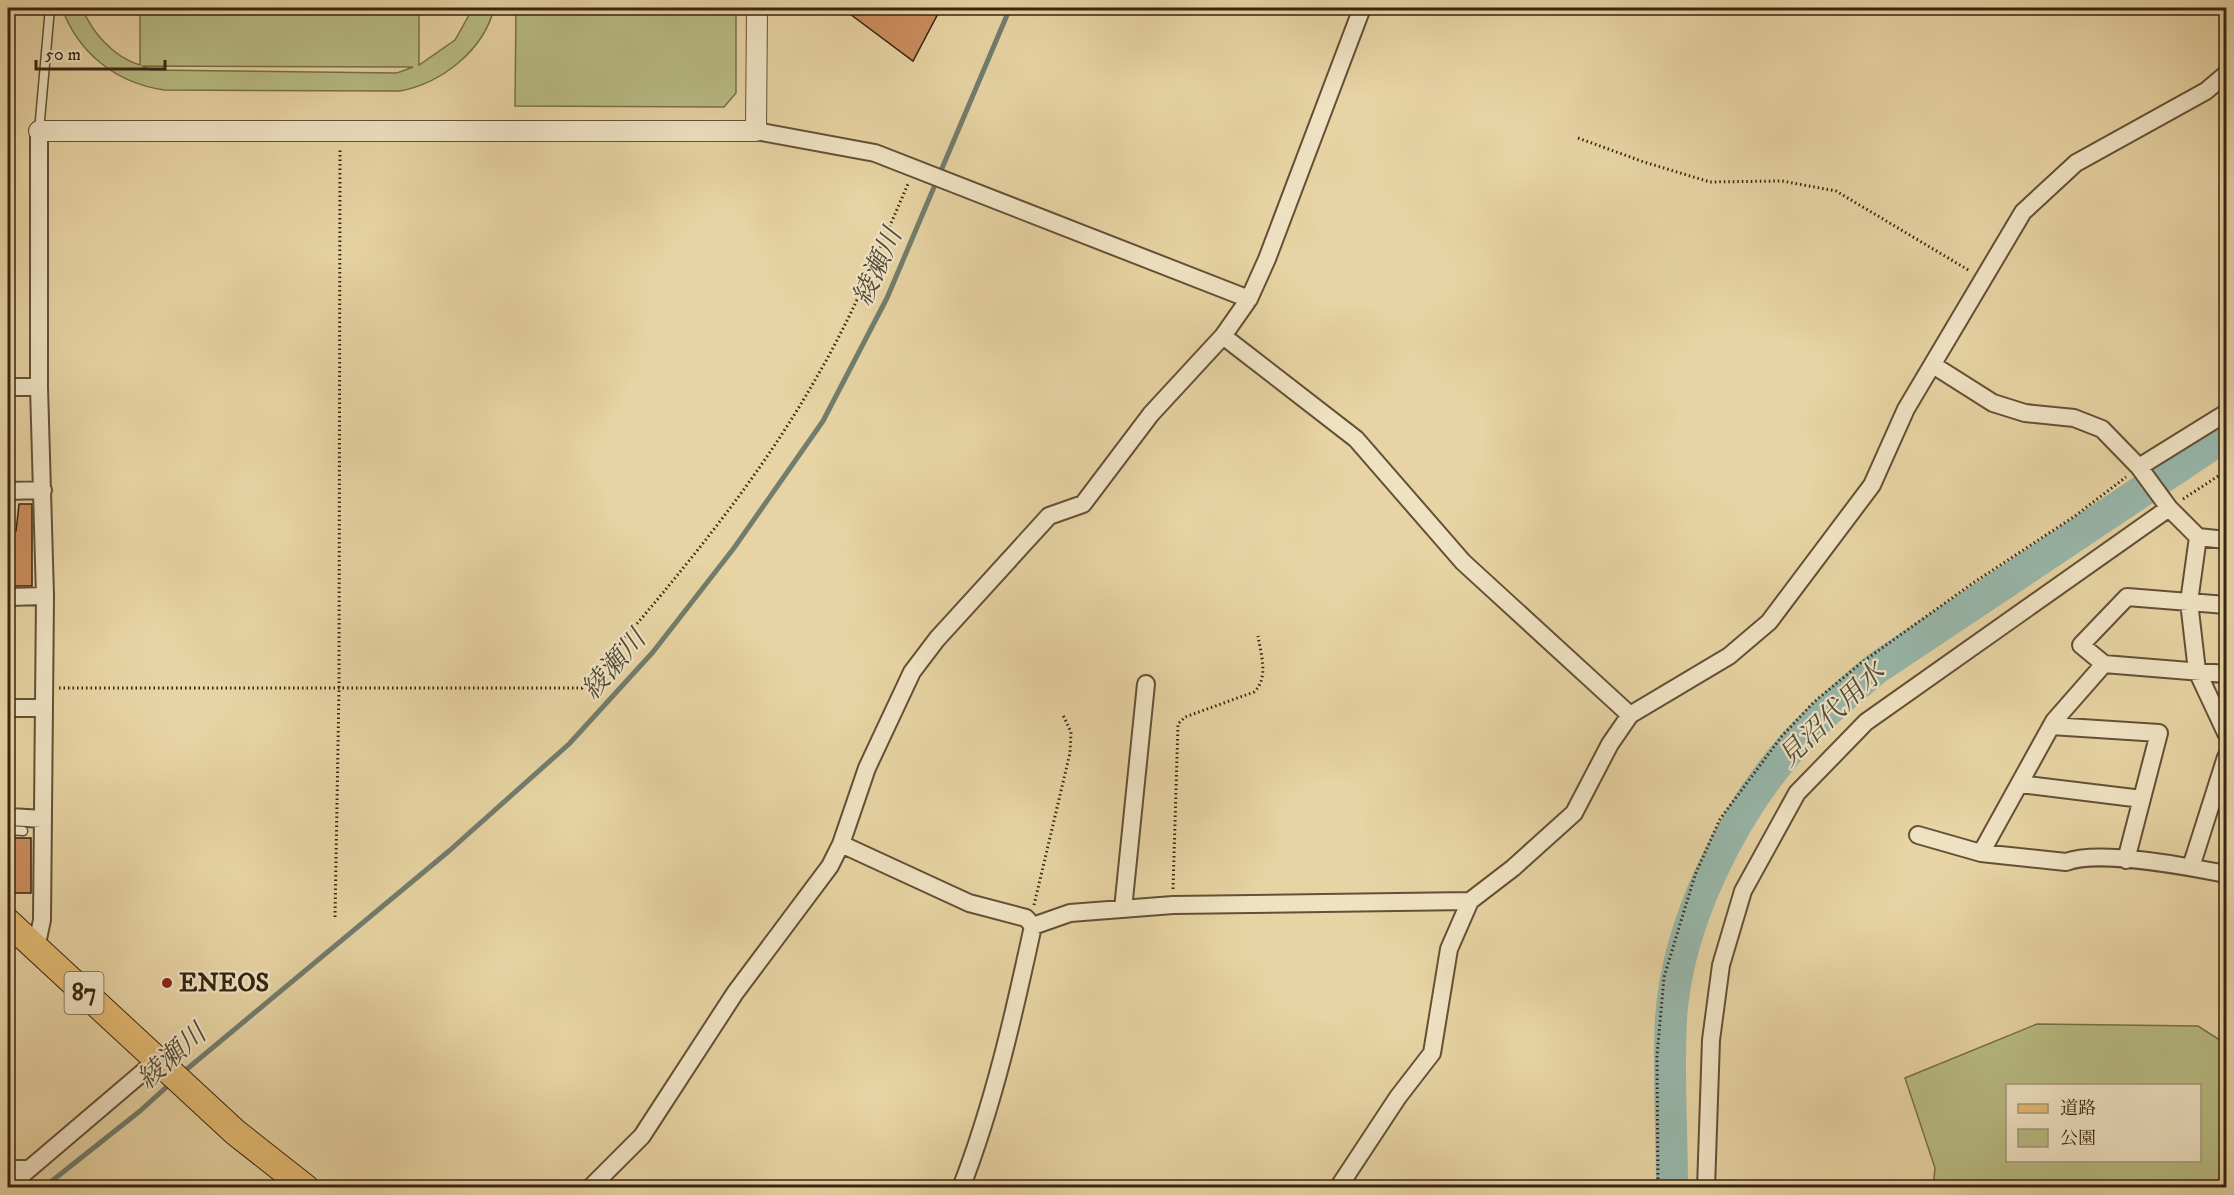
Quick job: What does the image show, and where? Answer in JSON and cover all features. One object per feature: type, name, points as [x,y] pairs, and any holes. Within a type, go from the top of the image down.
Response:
[{"type":"main road","name":"87","points":[[8,922],[192,1094],[266,1158],[306,1188]]},
{"type":"street","points":[[756,131],[757,8]]},
{"type":"street","points":[[590,1188],[642,1136],[696,1049],[830,866],[841,844],[872,757],[912,672],[937,639],[1049,516],[1083,504],[1151,414],[1223,336],[1249,299],[1268,259],[1362,8]]},
{"type":"street","points":[[1338,1188],[1398,1097],[1432,1053],[1449,949],[1470,901],[1513,868],[1574,813],[1610,744],[1630,715],[1729,656],[1769,622],[1872,485],[1906,409],[2023,212],[2076,163],[2206,91],[2226,74]]},
{"type":"street","points":[[36,948],[42,920],[45,596],[39,387],[39,131],[756,131],[874,153],[925,170],[1249,299]]},
{"type":"street","points":[[1223,336],[1356,439],[1463,562],[1630,715]]},
{"type":"street","points":[[1933,365],[1993,403],[2025,413],[2074,418],[2102,429],[2142,471],[2169,508],[2198,537],[2226,540]]},
{"type":"street","points":[[8,387],[39,387]]},
{"type":"street","points":[[2142,471],[2226,412]]},
{"type":"street","points":[[8,490],[43,490]]},
{"type":"street","points":[[1706,1188],[1711,1040],[1721,965],[1743,891],[1797,793],[1866,722],[2169,508]]},
{"type":"street","points":[[2198,537],[2188,602],[2197,671],[2226,733]]},
{"type":"street","points":[[8,597],[45,596]]},
{"type":"street","points":[[2226,605],[2127,597],[2081,645],[2104,664],[2226,674]]},
{"type":"street","points":[[1982,853],[2051,726],[2104,664]]},
{"type":"street","points":[[1123,909],[1146,684]]},
{"type":"street","points":[[8,708],[43,708]]},
{"type":"street","points":[[2051,726],[2159,733],[2126,860]]},
{"type":"street","points":[[2191,867],[2226,757]]},
{"type":"street","points":[[2020,784],[2142,799]]},
{"type":"street","points":[[8,814],[10,817],[43,819]]},
{"type":"street","points":[[1918,835],[1982,853],[2066,862],[2077,858],[2126,860],[2191,867],[2226,874]]},
{"type":"street","points":[[841,844],[969,903],[1030,922],[1070,913],[1173,905],[1470,901]]},
{"type":"street","points":[[961,1188],[981,1135],[1016,1004],[1030,922]]},
{"type":"street","points":[[8,1187],[158,1063]]},
{"type":"street","points":[[8,1169],[29,1169]]},
{"type":"lane","points":[[39,131],[50,8]]},
{"type":"lane","points":[[8,830],[23,831]]},
{"type":"path","points":[[335,917],[339,688],[340,132]]},
{"type":"path","points":[[1578,138],[1644,162],[1710,182],[1782,181],[1836,191],[1982,278]]},
{"type":"path","points":[[43,688],[582,688],[693,559],[768,455],[836,343],[914,168]]},
{"type":"path","points":[[2169,508],[2226,471]]},
{"type":"path","points":[[1173,905],[1178,724],[1185,717],[1254,692],[1260,686],[1263,674],[1258,636]]},
{"type":"path","points":[[1030,922],[1070,753],[1071,732],[1063,715]]},
{"type":"green space","points":[[62,8],[82,8],[91,26],[112,50],[140,65],[140,8],[419,8],[419,65],[455,40],[473,8],[494,8],[481,38],[459,62],[431,81],[400,91],[164,90],[130,81],[115,73],[89,52],[69,24]],"holes":[[[142,66],[413,67],[397,73],[150,70]]]},
{"type":"green space","points":[[516,8],[736,8],[736,93],[724,107],[515,106]]},
{"type":"green space","points":[[2037,1024],[2198,1026],[2226,1044],[2226,1187],[1933,1187],[1935,1168],[1905,1078]]},
{"type":"building","points":[[842,8],[941,8],[913,61]]},
{"type":"building","points":[[19,504],[32,504],[32,586],[13,586],[12,531],[16,531]]},
{"type":"building","points":[[8,838],[31,838],[31,893],[8,893]]},
{"type":"waterway","name":"綾瀬川","points":[[181,1074],[449,851],[569,744],[653,652],[734,548],[823,421],[887,298],[1010,8]]},
{"type":"waterway","name":"見沼代用水","points":[[1672,1188],[1670,1040],[1675,982],[1696,908],[1712,871],[1750,802],[1772,770],[1815,722],[1877,668],[2226,435]]},
{"type":"waterway","name":"綾瀬川","points":[[43,1188],[140,1111],[172,1082]]},
{"type":"place","name":"ENEOS","points":[[167,983]]}]
